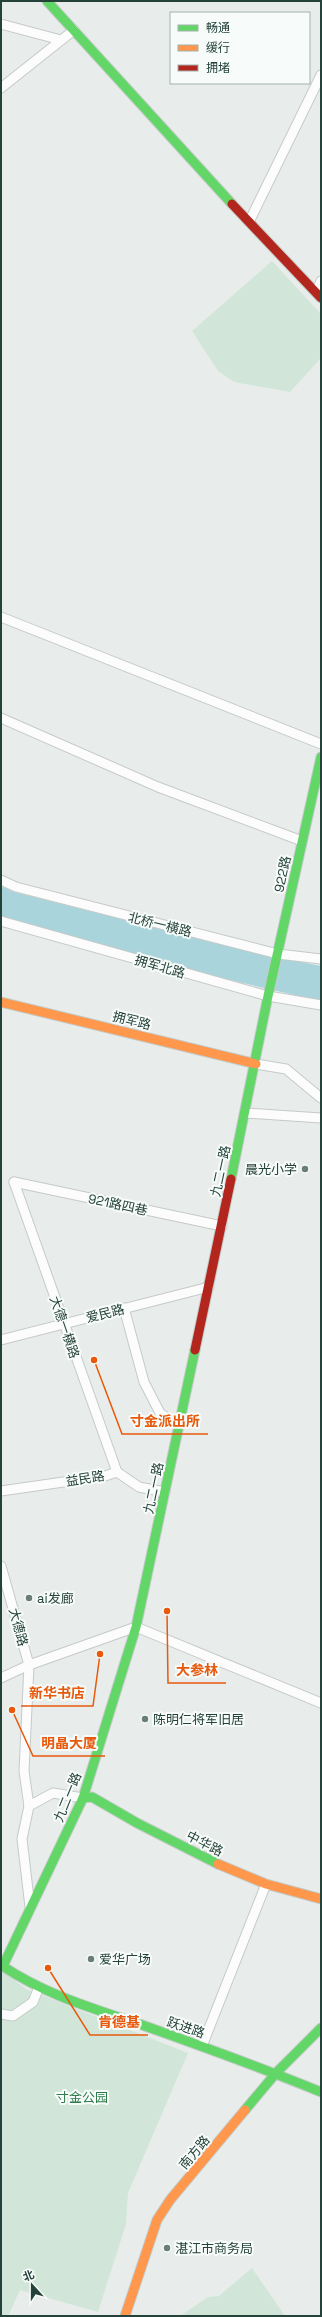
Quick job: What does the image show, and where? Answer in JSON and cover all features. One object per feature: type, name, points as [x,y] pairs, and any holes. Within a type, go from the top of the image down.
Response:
[{"type":"street","points":[[47,1],[249,222],[318,295]]},
{"type":"street","points":[[1,24],[61,40]]},
{"type":"street","points":[[1,88],[74,30]]},
{"type":"street","points":[[249,222],[321,75]]},
{"type":"street","points":[[318,295],[321,281]]},
{"type":"street","points":[[1,617],[321,744]]},
{"type":"street","points":[[1,718],[158,787],[302,841]]},
{"type":"street","name":"922路","points":[[268,996],[321,757]]},
{"type":"street","name":"北桥一横路","points":[[1,880],[16,887],[278,954],[321,960]]},
{"type":"street","name":"拥军北路","points":[[1,921],[268,996],[321,1005]]},
{"type":"street","name":"九二一路","points":[[2,1965],[83,1798],[136,1626],[246,1113],[268,996]]},
{"type":"street","name":"拥军路","points":[[1,1002],[256,1064]]},
{"type":"street","points":[[256,1064],[286,1069],[321,1098]]},
{"type":"street","points":[[246,1113],[321,1118]]},
{"type":"street","name":"921路四巷","points":[[14,1182],[222,1226]]},
{"type":"street","name":"大德一横路","points":[[14,1182],[117,1472]]},
{"type":"street","name":"爱民路","points":[[1,1340],[209,1287]]},
{"type":"street","points":[[123,1308],[144,1382],[160,1413],[179,1426]]},
{"type":"street","name":"益民路","points":[[1,1491],[105,1476],[117,1472],[139,1486],[165,1492]]},
{"type":"street","name":"大德路","points":[[1,1566],[30,1665],[24,1771],[29,1806]]},
{"type":"street","points":[[1,1678],[30,1665],[136,1626],[321,1703]]},
{"type":"street","points":[[30,1909],[22,1839],[29,1806],[53,1793],[83,1798]]},
{"type":"street","name":"中华路","points":[[83,1798],[92,1797],[137,1823],[215,1863],[266,1884],[321,1899]]},
{"type":"street","points":[[202,2046],[266,1884]]},
{"type":"street","name":"跃进路","points":[[2,1965],[27,1983],[276,2073],[321,2092]]},
{"type":"street","points":[[1,2014],[13,2016],[33,2002],[39,1987]]},
{"type":"street","name":"南方路","points":[[126,2316],[157,2220],[170,2200],[276,2073],[321,2028]]},
{"type":"green space","points":[[272,261],[321,314],[321,358],[290,392],[234,382],[218,371],[192,331]]},
{"type":"green space","name":"寸金公园","points":[[1,1970],[26,1989],[188,2053],[128,2193],[126,2224],[98,2312],[20,2290],[8,2316],[1,2316]]},
{"type":"green space","points":[[252,2268],[285,2316],[180,2316],[208,2297],[219,2296]]},
{"type":"water","points":[[1,886],[14,892],[256,953],[321,966],[321,1001],[190,971],[1,917]]},
{"type":"traffic: fast","points":[[47,1],[232,204]]},
{"type":"traffic: fast","points":[[231,1179],[268,996],[321,757]]},
{"type":"traffic: fast","points":[[83,1798],[136,1627],[195,1350]]},
{"type":"traffic: fast","points":[[3,1966],[83,1798],[92,1797],[137,1823],[218,1864]]},
{"type":"traffic: fast","points":[[1,1965],[18,1976],[53,1993],[211,2050],[321,2092]]},
{"type":"traffic: fast","points":[[245,2110],[276,2073],[321,2028]]},
{"type":"traffic: slow","points":[[1,1002],[256,1064]]},
{"type":"traffic: slow","points":[[218,1864],[266,1884],[321,1899]]},
{"type":"traffic: slow","points":[[125,2316],[157,2220],[170,2200],[245,2110]]},
{"type":"traffic: jam","points":[[232,204],[321,298]]},
{"type":"traffic: jam","points":[[195,1350],[231,1179]]},
{"type":"place","name":"晨光小学","points":[[305,1169]]},
{"type":"place","name":"寸金派出所","points":[[94,1360]]},
{"type":"place","name":"ai发廊","points":[[29,1598]]},
{"type":"place","name":"大参林","points":[[167,1611]]},
{"type":"place","name":"新华书店","points":[[100,1654]]},
{"type":"place","name":"明晶大厦","points":[[12,1710]]},
{"type":"place","name":"陈明仁将军旧居","points":[[145,1719]]},
{"type":"place","name":"爱华广场","points":[[91,1959]]},
{"type":"place","name":"肯德基","points":[[48,1968]]},
{"type":"place","name":"湛江市商务局","points":[[167,2248]]}]
